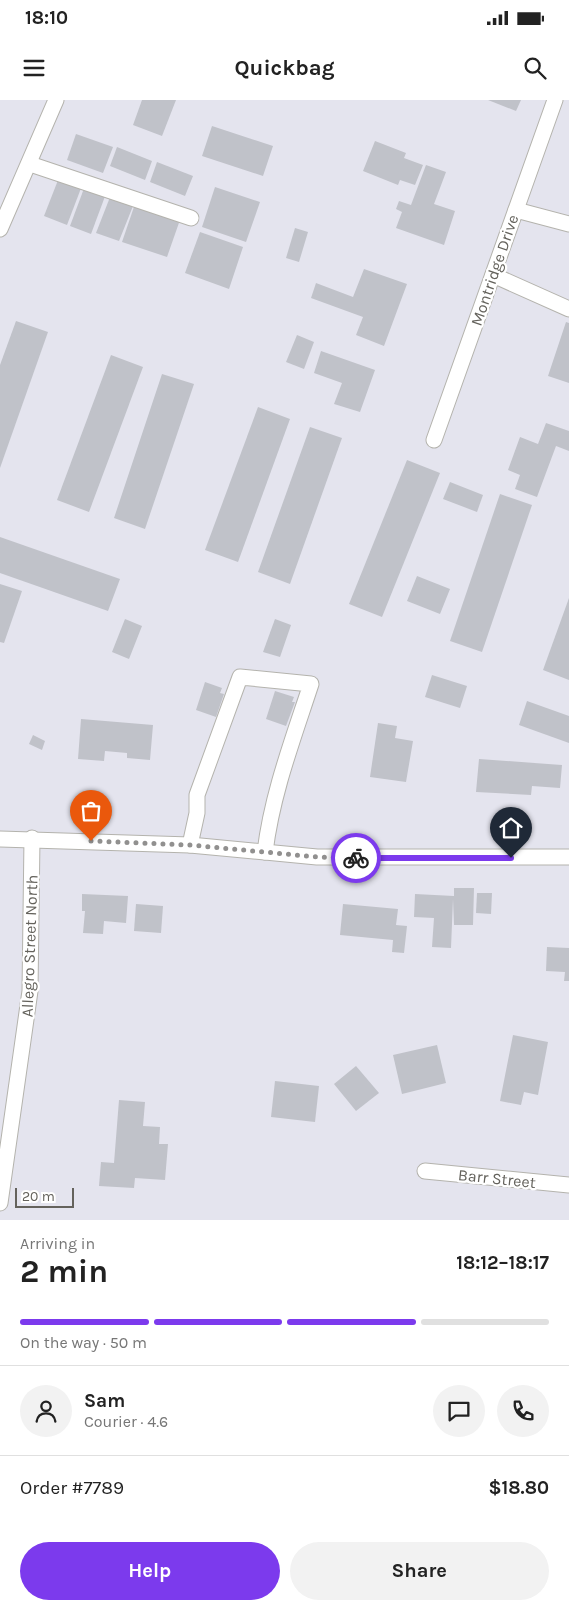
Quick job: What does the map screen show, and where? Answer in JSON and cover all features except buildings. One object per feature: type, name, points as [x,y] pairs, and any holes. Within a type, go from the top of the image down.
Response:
[{"type":"street","points":[[0,229],[30,164],[56,100]]},
{"type":"street","name":"Montridge Drive","points":[[434,440],[554,100]]},
{"type":"street","points":[[30,164],[191,218]]},
{"type":"street","points":[[516,210],[569,224]]},
{"type":"street","points":[[493,275],[569,309]]},
{"type":"street","points":[[190,845],[197,813],[197,795],[240,677],[311,684],[278,786],[268,823],[265,852]]},
{"type":"street","points":[[0,838],[190,845],[317,857],[395,859],[569,857]]},
{"type":"street","name":"Allegro Street North","points":[[0,1203],[30,991],[32,838]]},
{"type":"street","name":"Barr Street","points":[[425,1171],[569,1185]]},
{"type":"way so far","points":[[91,841],[190,845],[317,857],[356,858]]},
{"type":"route","points":[[356,858],[511,858]]}]
